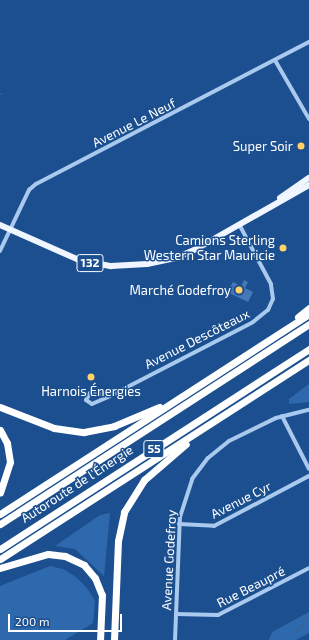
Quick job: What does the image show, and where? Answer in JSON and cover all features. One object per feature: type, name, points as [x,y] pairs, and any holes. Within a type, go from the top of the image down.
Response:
[{"type":"highway","points":[[271,339],[309,308]]},
{"type":"highway","points":[[0,514],[309,314]]},
{"type":"highway","name":"Autoroute de l'Énergie","points":[[0,524],[309,324]]},
{"type":"highway","name":"Autoroute de l'Énergie","points":[[0,549],[309,349]]},
{"type":"highway","points":[[0,559],[309,360]]},
{"type":"highway","points":[[0,407],[58,429],[88,432],[118,425],[177,399]]},
{"type":"highway","points":[[114,640],[119,536],[128,504],[153,471],[225,414]]},
{"type":"highway","points":[[0,430],[8,447],[10,462],[0,492]]},
{"type":"highway","points":[[0,568],[48,554],[65,556],[84,565],[95,578],[102,595],[100,640]]},
{"type":"main road","name":"132","points":[[269,206],[309,178]]},
{"type":"main road","name":"132","points":[[0,226],[75,259],[125,266],[176,258],[309,185]]},
{"type":"street","name":"Avenue Le Neuf","points":[[0,251],[29,190],[36,184],[276,62],[309,42]]},
{"type":"street","points":[[276,62],[309,119]]},
{"type":"street","name":"Avenue Descôteaux","points":[[114,394],[90,393],[86,400],[93,404],[114,394],[253,322],[268,310],[273,298],[271,284],[239,224]]},
{"type":"street","name":"Avenue Godefroy","points":[[175,640],[180,524],[186,491],[206,460],[229,441],[282,416],[309,410]]},
{"type":"street","points":[[282,416],[309,470]]},
{"type":"street","name":"Avenue Cyr","points":[[180,524],[214,526],[309,476]]},
{"type":"street","name":"Rue Beaupré","points":[[176,614],[218,615],[309,568]]},
{"type":"shaded area","points":[[309,384],[309,402],[289,404],[289,399]]},
{"type":"shaded area","points":[[110,513],[104,576],[75,549],[55,546],[100,515]]},
{"type":"shaded area","points":[[50,566],[63,569],[76,577],[87,588],[95,601],[93,623],[65,640],[0,640],[0,586]]},
{"type":"shaded area","points":[[309,612],[309,633],[296,640],[269,640],[272,632]]},
{"type":"building","name":"Marché Godefroy","points":[[244,280],[248,282],[245,288],[253,292],[248,302],[227,292],[233,282],[241,286]]},
{"type":"waterway","points":[[291,633],[309,620]]},
{"type":"place","name":"Super Soir","points":[[301,146]]},
{"type":"place","name":"Camions Sterling Western Star Mauricie","points":[[283,248]]},
{"type":"place","name":"Marché Godefroy","points":[[239,290]]},
{"type":"place","name":"Harnois Énergies","points":[[91,377]]}]
